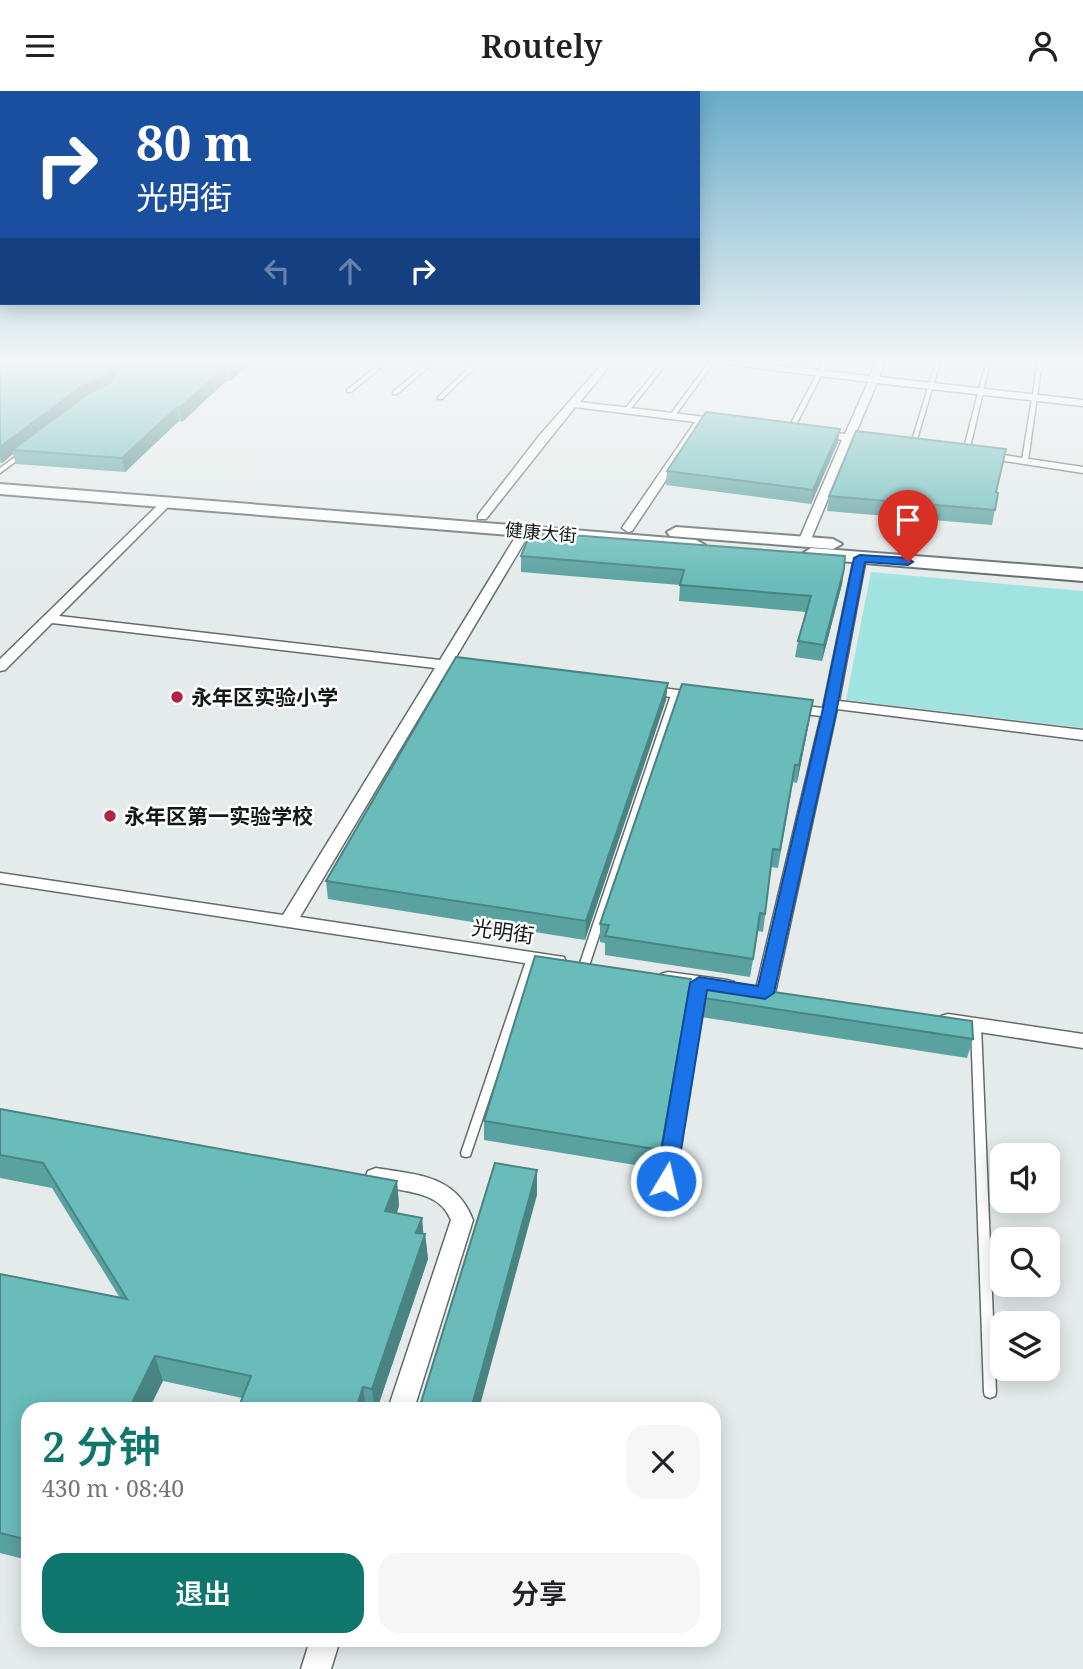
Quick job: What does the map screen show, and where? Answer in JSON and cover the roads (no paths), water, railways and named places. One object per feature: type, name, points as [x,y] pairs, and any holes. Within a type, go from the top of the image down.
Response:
[{"type":"main road","name":"健康大街","points":[[0,478],[1083,563]]},
{"type":"main road","name":"健康大街","points":[[0,489],[1083,575]]},
{"type":"street","points":[[482,517],[548,436]]},
{"type":"street","points":[[628,529],[691,436]]},
{"type":"street","points":[[829,436],[887,443]]},
{"type":"street","points":[[804,542],[849,438]]},
{"type":"street","points":[[899,444],[925,447]]},
{"type":"street","points":[[952,451],[1083,470]]},
{"type":"street","points":[[0,667],[167,502]]},
{"type":"street","points":[[288,922],[525,531]]},
{"type":"street","points":[[648,976],[772,994],[860,558]]},
{"type":"street","points":[[48,619],[486,670]]},
{"type":"street","points":[[634,689],[713,699]]},
{"type":"street","points":[[778,707],[830,708],[1083,735]]},
{"type":"street","name":"光明街","points":[[0,878],[591,967]]},
{"type":"street","points":[[923,1017],[1083,1041]]},
{"type":"street","points":[[350,1173],[430,1187],[460,1207],[462,1220],[403,1402]]},
{"type":"street","points":[[316,1669],[323,1647]]},
{"type":"lane","points":[[912,446],[915,436]]},
{"type":"lane","points":[[966,452],[970,436]]},
{"type":"lane","points":[[1025,460],[1029,436]]},
{"type":"lane","points":[[0,471],[33,446]]},
{"type":"lane","points":[[591,967],[675,694]]},
{"type":"lane","points":[[467,1153],[532,958]]},
{"type":"lane","points":[[666,1181],[699,983]]},
{"type":"lane","points":[[976,1025],[990,1392]]},
{"type":"place","name":"永年区实验小学","points":[[177,697]]},
{"type":"place","name":"永年区第一实验学校","points":[[110,816]]}]
